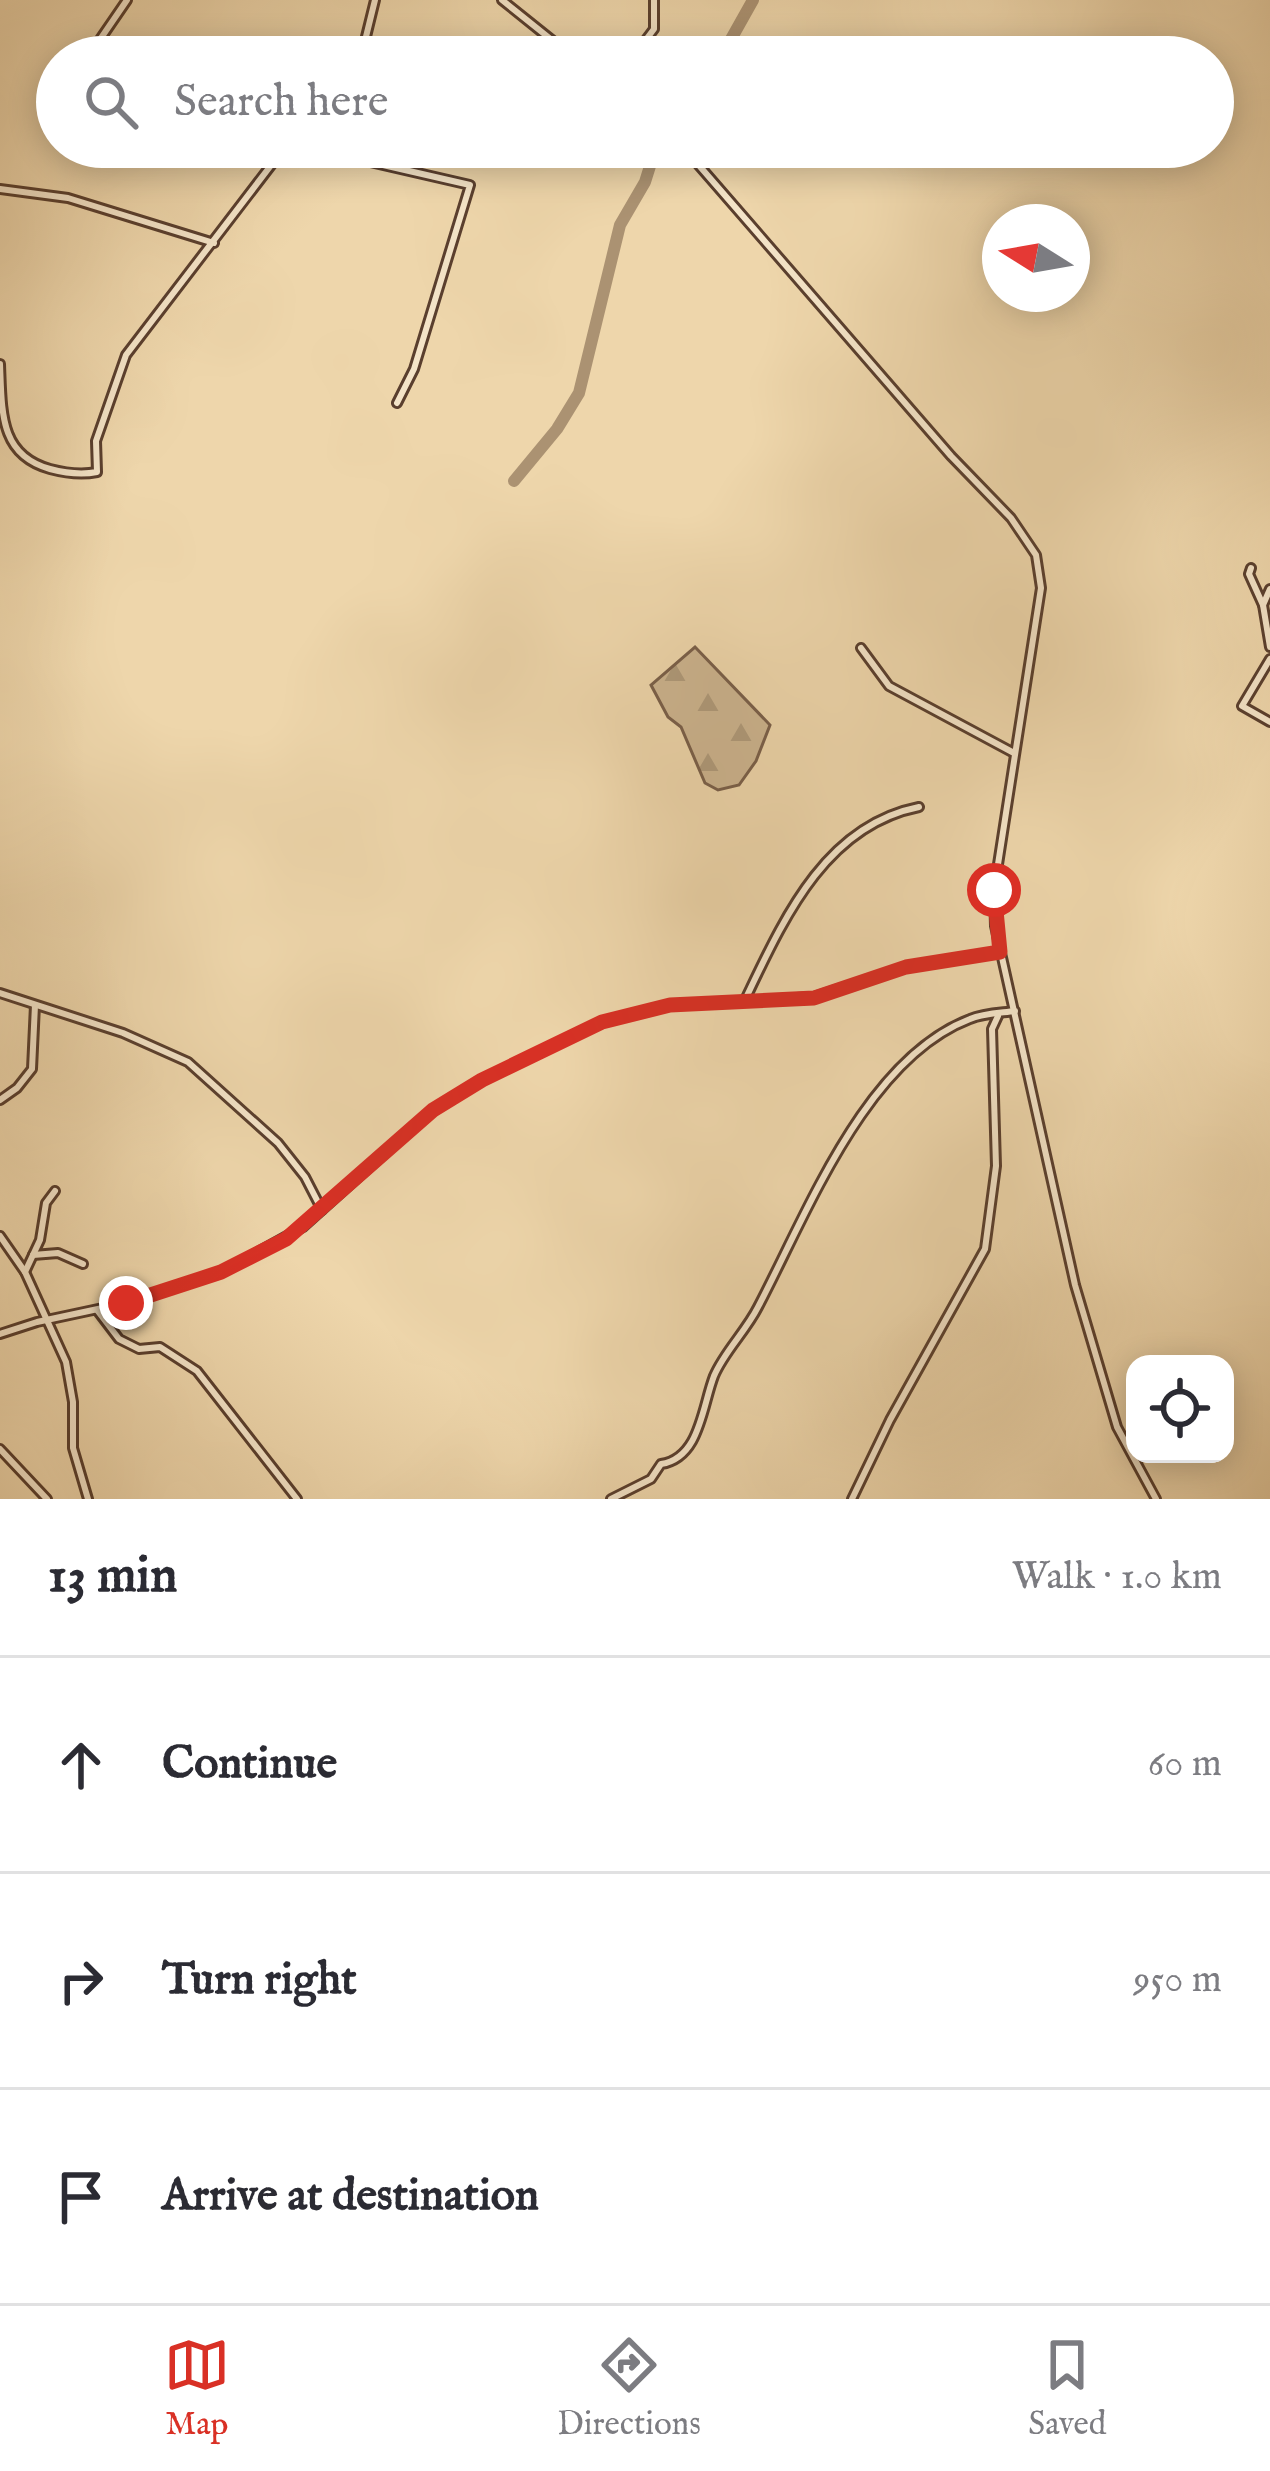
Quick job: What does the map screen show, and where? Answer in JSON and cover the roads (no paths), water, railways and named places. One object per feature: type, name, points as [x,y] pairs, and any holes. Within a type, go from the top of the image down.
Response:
[{"type":"street","points":[[103,36],[128,0]]},
{"type":"street","points":[[366,36],[374,0]]},
{"type":"street","points":[[649,36],[654,29],[654,0]]},
{"type":"street","points":[[507,1],[548,36]]},
{"type":"street","points":[[0,364],[2,440],[25,462],[58,471],[97,472],[96,441],[126,355],[268,168]]},
{"type":"street","points":[[396,168],[470,185],[414,369],[398,403]]},
{"type":"street","points":[[701,168],[1031,545],[1040,566],[1041,588],[994,890],[1000,952],[1087,1326],[1117,1427],[1156,1499]]},
{"type":"street","points":[[0,189],[68,197],[214,243]]},
{"type":"street","points":[[1251,568],[1270,646]]},
{"type":"street","points":[[1262,605],[1270,590]]},
{"type":"street","points":[[861,648],[889,686],[1014,753]]},
{"type":"street","points":[[1270,659],[1242,706],[1270,722]]},
{"type":"street","points":[[745,1002],[788,914],[822,865],[884,820],[919,807]]},
{"type":"street","points":[[0,1334],[221,1272],[286,1239],[433,1110],[571,1035],[646,1010],[814,998],[906,967],[1000,952]]},
{"type":"street","points":[[0,993],[123,1033],[199,1070],[278,1143],[322,1210]]},
{"type":"street","points":[[0,1100],[32,1069],[35,1005]]},
{"type":"street","points":[[610,1499],[651,1479],[661,1464],[676,1461],[686,1450],[698,1430],[715,1375],[759,1306],[822,1181],[880,1093],[930,1041],[975,1017],[1015,1011]]},
{"type":"street","points":[[852,1499],[890,1420],[985,1250],[996,1166],[992,1029],[1000,1013]]},
{"type":"street","points":[[25,1272],[40,1240],[46,1203],[55,1191]]},
{"type":"street","points":[[0,1236],[25,1272],[66,1362],[74,1448],[88,1499]]},
{"type":"street","points":[[33,1255],[58,1253],[83,1264]]},
{"type":"street","points":[[97,1310],[118,1340],[139,1349],[160,1347],[197,1371],[297,1499]]},
{"type":"street","points":[[0,1449],[47,1499]]},
{"type":"waterway","points":[[733,36],[753,0]]},
{"type":"waterway","points":[[514,481],[557,429],[579,393],[620,225],[649,168]]}]
